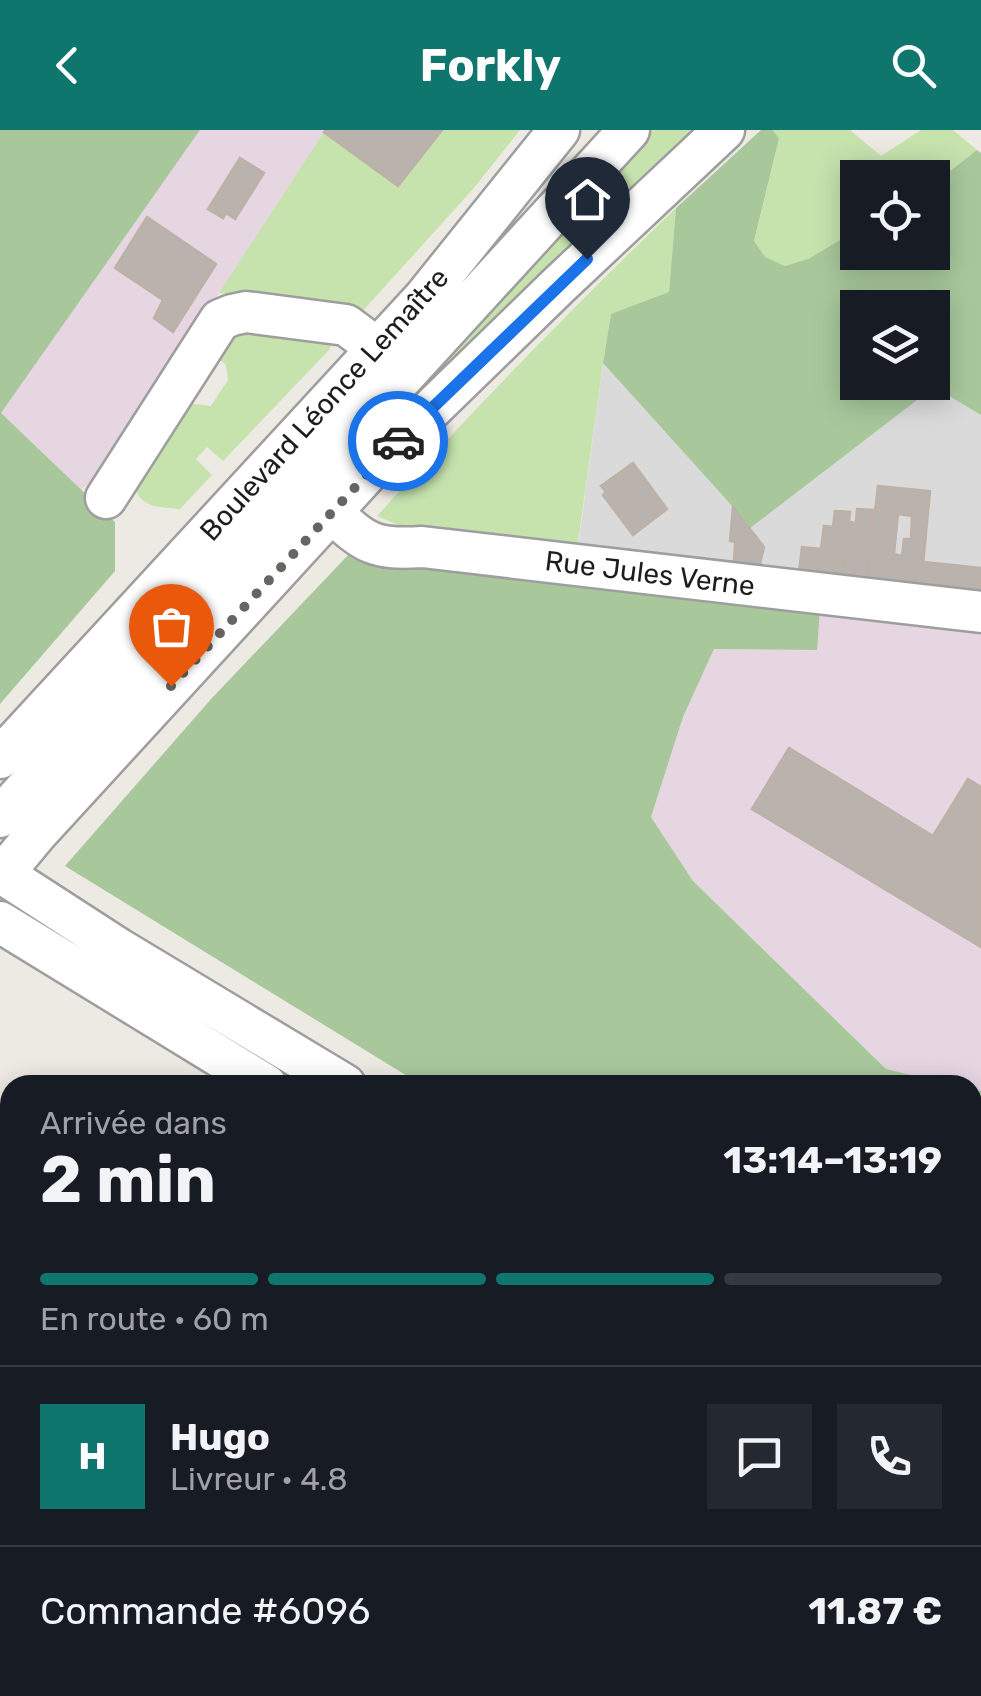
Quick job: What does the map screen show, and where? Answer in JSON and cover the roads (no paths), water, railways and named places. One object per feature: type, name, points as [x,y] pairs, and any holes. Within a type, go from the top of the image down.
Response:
[{"type":"street","name":"Boulevard Léonce Lemaître","points":[[0,758],[424,298],[559,130]]},
{"type":"street","points":[[0,817],[630,130]]},
{"type":"street","points":[[328,1075],[2,873],[331,512],[435,405],[724,130]]},
{"type":"street","points":[[106,498],[220,320],[246,312],[339,323],[358,332],[376,348]]},
{"type":"street","name":"Rue Jules Verne","points":[[331,512],[364,540],[393,548],[422,547],[981,612]]},
{"type":"street","points":[[0,922],[250,1075]]}]
